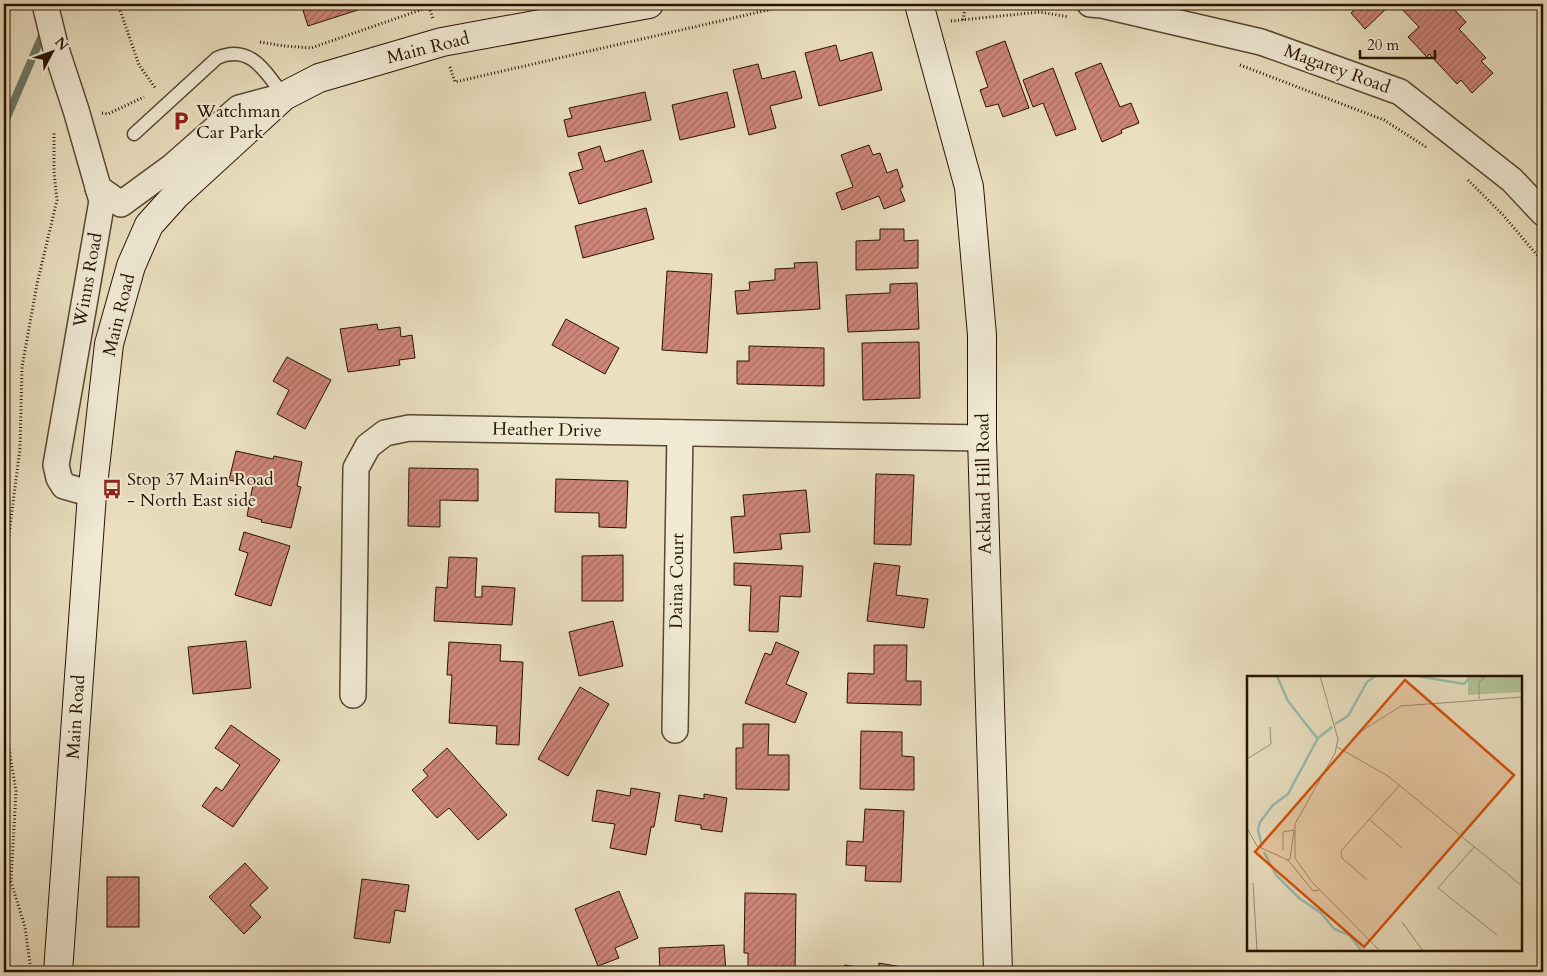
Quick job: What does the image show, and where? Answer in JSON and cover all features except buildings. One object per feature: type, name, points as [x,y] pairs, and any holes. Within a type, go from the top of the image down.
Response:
[{"type":"main road","name":"Main Road","points":[[58,972],[92,494],[109,344],[131,266],[149,225],[176,195],[284,96],[319,78],[442,42],[649,4]]},
{"type":"main road","name":"Ackland Hill Road","points":[[919,4],[969,187],[982,335],[982,438],[998,972]]},
{"type":"street","name":"Winns Road","points":[[45,4],[56,49],[102,201],[56,464],[59,478],[64,486],[92,494]]},
{"type":"street","name":"Magarey Road","points":[[1084,11],[1102,5],[1261,42],[1400,92],[1512,180],[1543,213]]},
{"type":"street","points":[[98,188],[121,204],[173,166],[239,108],[284,96]]},
{"type":"street","name":"Heather Drive","points":[[353,695],[356,468],[368,446],[385,433],[408,428],[982,438]]},
{"type":"street","name":"Daina Court","points":[[675,730],[680,432]]},
{"type":"lane","points":[[134,134],[217,58],[227,54],[239,54],[250,58],[261,66],[284,96]]},
{"type":"path","points":[[118,4],[139,65],[156,89]]},
{"type":"path","points":[[429,8],[448,4]]},
{"type":"path","points":[[962,20],[966,4]]},
{"type":"path","points":[[954,21],[1040,12],[1084,11]]},
{"type":"path","points":[[1233,62],[1384,120],[1429,149]]},
{"type":"path","points":[[1464,176],[1503,214],[1543,262]]},
{"type":"path","points":[[4,718],[16,792],[11,882],[25,927],[32,972]]},
{"type":"path","points":[[4,879],[11,882]]},
{"type":"waterway","points":[[4,124],[44,31]]},
{"type":"place","name":"Watchman Car Park","points":[[181,121]]},
{"type":"place","name":"Stop 37 Main Road - North East side","points":[[112,489]]}]
